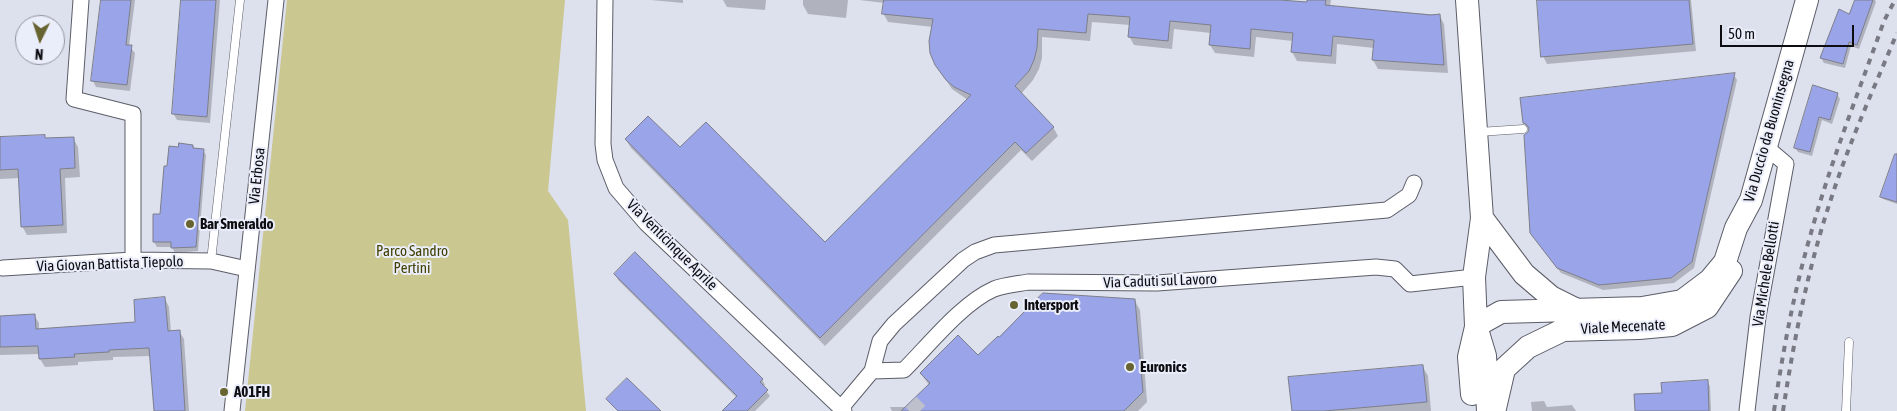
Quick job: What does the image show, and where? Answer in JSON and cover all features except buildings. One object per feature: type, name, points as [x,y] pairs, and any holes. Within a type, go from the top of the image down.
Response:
[{"type":"main road","points":[[1467,0],[1482,218],[1474,277],[1476,326],[1485,356],[1488,411]]},
{"type":"main road","name":"Via Duccio da Buoninsegna","points":[[1476,326],[1501,312],[1642,308],[1682,302],[1710,280],[1725,262],[1736,228],[1751,200],[1806,0]]},
{"type":"main road","name":"Viale Mecenate","points":[[1494,411],[1504,369],[1528,347],[1563,330],[1672,325],[1707,307],[1734,265],[1746,232],[1751,200]]},
{"type":"main road","points":[[1482,218],[1524,274],[1551,297],[1578,311]]},
{"type":"main road","points":[[1476,326],[1637,317],[1654,326]]},
{"type":"main road","points":[[1474,411],[1469,357],[1476,326]]},
{"type":"street","points":[[81,0],[74,99],[133,114],[133,260]]},
{"type":"street","name":"Via Erbosa","points":[[232,411],[276,0]]},
{"type":"street","name":"Via Venticinque Aprile","points":[[605,0],[603,144],[605,160],[616,188],[646,223],[842,410]]},
{"type":"street","name":"Via Michele Bellotti","points":[[1747,411],[1758,317],[1786,164],[1766,146]]},
{"type":"street","points":[[842,410],[872,371],[880,341],[894,324],[963,260],[976,252],[994,245],[1387,210],[1408,195],[1414,183]]},
{"type":"street","name":"Via Giovan Battista Tiepolo","points":[[2,268],[133,260],[211,261],[247,269]]},
{"type":"street","name":"Via Caduti sul Lavoro","points":[[872,371],[904,370],[967,306],[994,290],[1012,284],[1028,282],[1157,283],[1376,267],[1395,269],[1410,284],[1474,277]]},
{"type":"lane","points":[[211,261],[240,0]]},
{"type":"lane","points":[[1477,132],[1523,129]]},
{"type":"lane","points":[[1846,411],[1849,342]]},
{"type":"green space","name":"Parco Sandro Pertini","points":[[287,0],[565,0],[548,191],[568,220],[586,411],[245,411]]},
{"type":"tunnel","points":[[911,402],[920,411]]},
{"type":"railway","points":[[1774,411],[1794,299],[1819,206],[1836,153],[1884,21],[1895,0]]},
{"type":"railway","points":[[1783,411],[1802,304],[1815,251],[1838,178],[1897,33]]},
{"type":"place","name":"Bar Smeraldo","points":[[190,224]]},
{"type":"place","name":"Intersport","points":[[1014,305]]},
{"type":"place","name":"Euronics","points":[[1130,367]]},
{"type":"place","name":"A01FH","points":[[224,392]]}]
